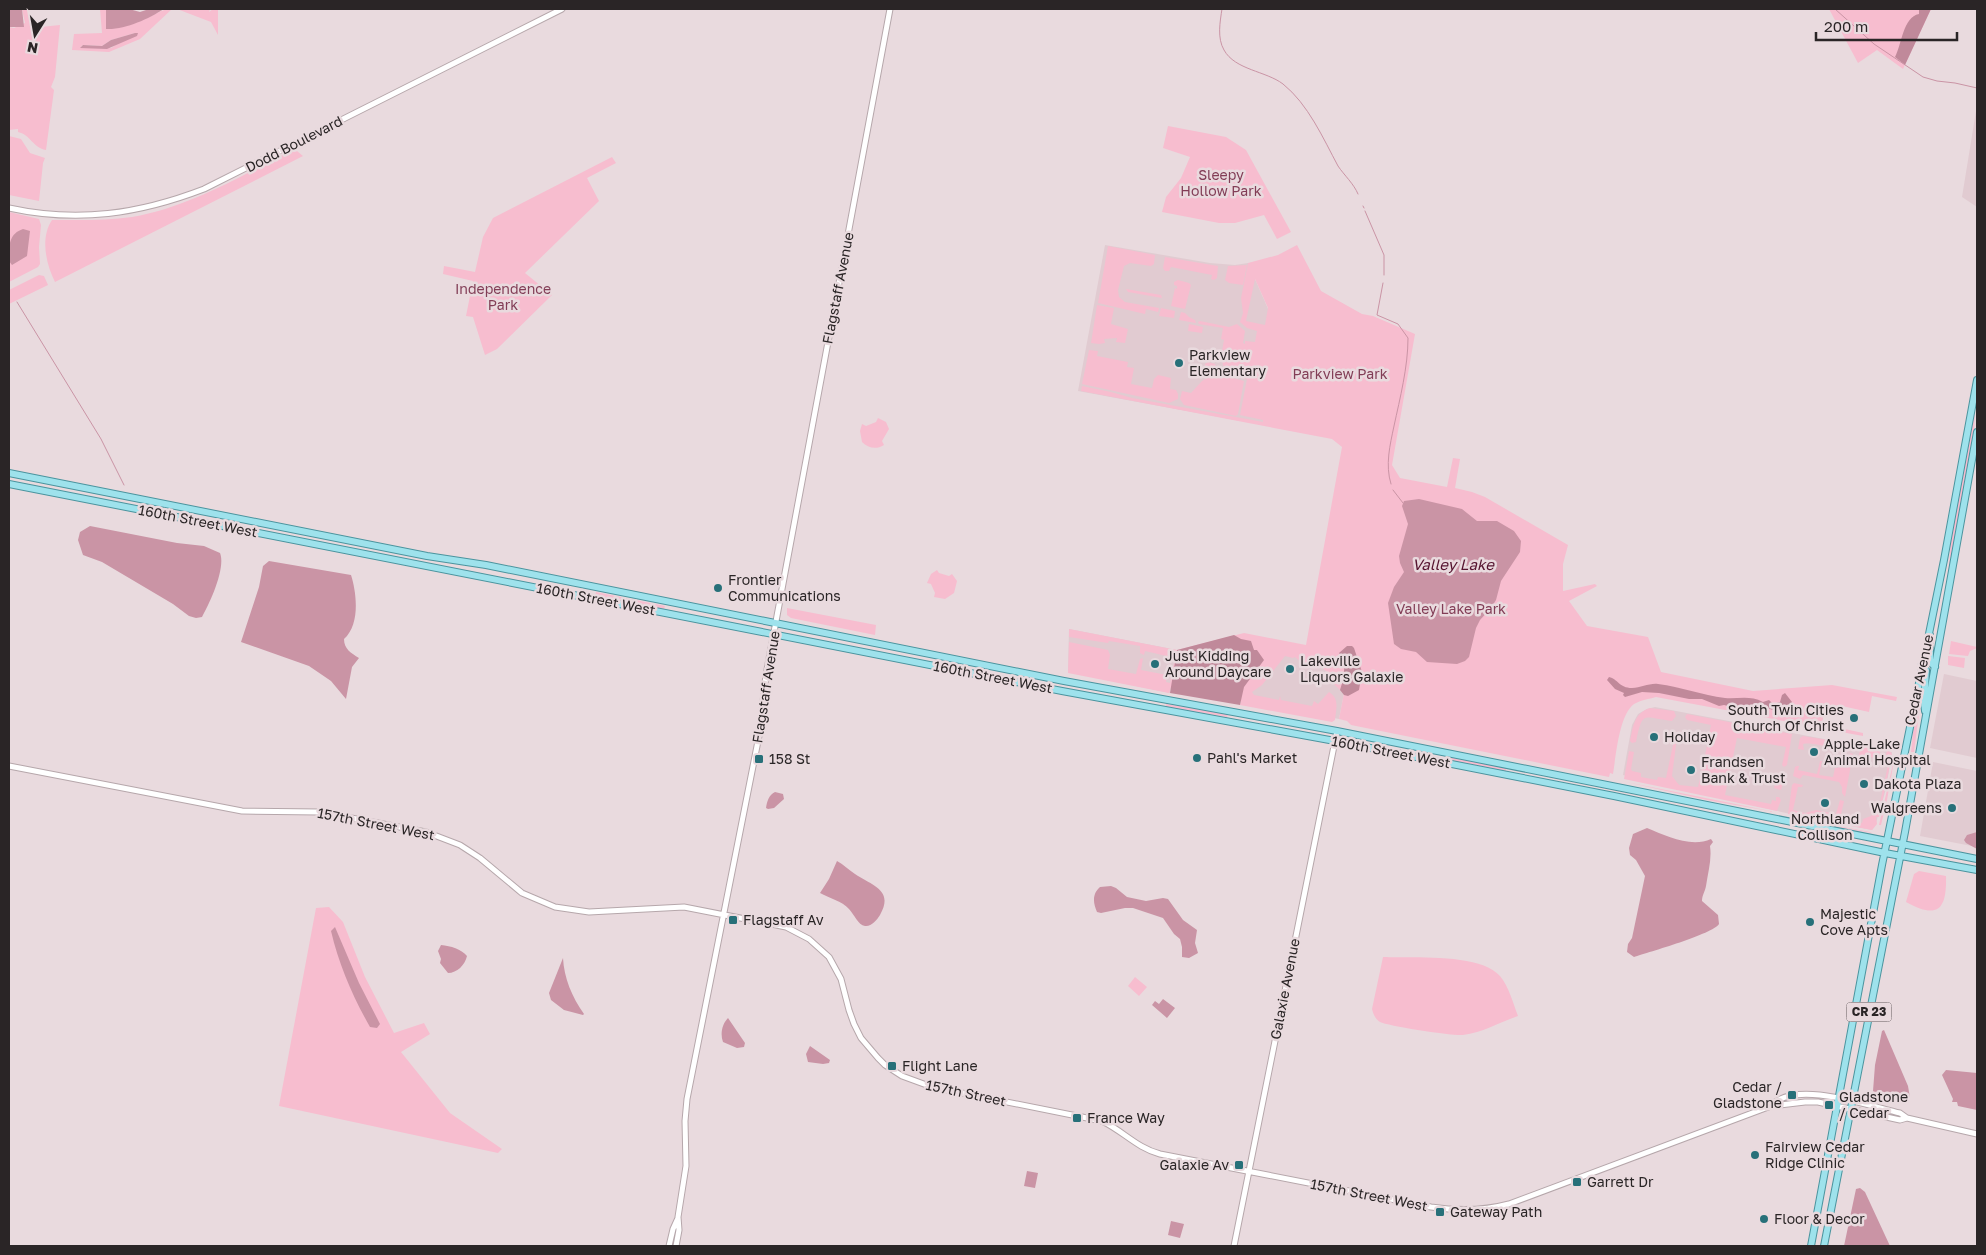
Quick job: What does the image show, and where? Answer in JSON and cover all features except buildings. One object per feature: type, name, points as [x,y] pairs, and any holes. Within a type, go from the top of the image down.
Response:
[{"type":"main road","name":"Cedar Avenue","points":[[1811,1246],[1887,841],[1977,380]]},
{"type":"main road","name":"Cedar Avenue","points":[[1824,1246],[1900,856],[1977,432]]},
{"type":"main road","name":"160th Street West","points":[[9,473],[409,552],[486,565],[1167,701],[1337,731],[1977,859]]},
{"type":"main road","name":"160th Street West","points":[[9,484],[1142,706],[1335,741],[1977,870]]},
{"type":"main road","points":[[1930,626],[1930,659],[1931,664],[1935,667]]},
{"type":"main road","points":[[1922,664],[1926,670],[1924,702],[1926,715]]},
{"type":"street","name":"Dodd Boulevard","points":[[9,208],[45,215],[94,215],[142,209],[179,199],[204,189],[562,9]]},
{"type":"street","name":"Flagstaff Avenue","points":[[676,1246],[679,1230],[678,1217],[686,1166],[686,1110],[761,728],[764,683],[890,9]]},
{"type":"street","name":"Galaxie Avenue","points":[[1234,1246],[1337,731]]},
{"type":"street","name":"157th Street West","points":[[9,766],[242,811],[319,812],[426,832],[460,845],[480,858],[522,893],[555,907],[589,912],[676,907],[724,914]]},
{"type":"street","name":"157th Street","points":[[724,914],[786,927],[803,934],[816,944],[829,957],[838,971],[849,1010],[862,1038],[885,1065],[902,1076],[932,1087],[1102,1121],[1119,1130],[1134,1143],[1150,1152],[1249,1171]]},
{"type":"street","name":"157th Street West","points":[[1771,1106],[1776,1100],[1803,1094],[1840,1099],[1900,1113],[1907,1118],[1977,1134]]},
{"type":"street","name":"157th Street West","points":[[1249,1171],[1440,1208],[1460,1211],[1489,1209],[1522,1200],[1771,1106],[1805,1102],[1900,1120],[1907,1118]]},
{"type":"street","name":"Flagstaff Avenue","points":[[669,1246],[678,1217]]},
{"type":"shaded area","points":[[1919,9],[1931,9],[1905,65],[1895,57],[1906,25],[1909,20],[1919,14]]},
{"type":"shaded area","points":[[1977,105],[1977,207],[1962,197]]},
{"type":"shaded area","name":"Parkview Elementary","points":[[1105,245],[1210,263],[1235,265],[1248,263],[1279,334],[1263,425],[1078,391]]},
{"type":"shaded area","points":[[1069,629],[1177,650],[1170,693],[1068,672]]},
{"type":"shaded area","points":[[1234,635],[1251,641],[1254,650],[1257,650],[1264,660],[1244,687],[1240,705],[1170,693],[1177,650]]},
{"type":"shaded area","points":[[1347,646],[1354,648],[1362,672],[1359,690],[1348,696],[1344,695],[1340,690],[1345,661],[1339,653]]},
{"type":"shaded area","points":[[1284,648],[1350,662],[1339,719],[1241,700]]},
{"type":"shaded area","points":[[1944,674],[1977,681],[1977,758],[1930,748]]},
{"type":"shaded area","points":[[1609,677],[1628,688],[1658,684],[1725,698],[1749,698],[1763,702],[1769,700],[1773,704],[1780,702],[1782,695],[1785,693],[1792,702],[1789,709],[1776,711],[1767,708],[1764,710],[1719,706],[1702,699],[1689,699],[1659,693],[1642,692],[1625,697],[1624,693],[1615,689],[1607,680]]},
{"type":"shaded area","name":"Dakota Plaza","points":[[1655,707],[1892,752],[1886,789],[1875,826],[1872,830],[1786,813],[1623,775],[1632,725],[1638,714]]},
{"type":"shaded area","points":[[1933,762],[1977,771],[1977,847],[1920,836]]},
{"type":"green space","points":[[22,9],[29,9],[31,28],[60,25],[55,77],[51,87],[54,90],[46,150],[38,147],[26,136],[18,132],[18,129],[9,130],[9,27],[14,28],[25,23]]},
{"type":"green space","points":[[100,9],[106,9],[106,28],[126,25],[172,9],[140,39],[109,52],[72,50],[74,34],[102,33]],"holes":[[[135,33],[111,48],[81,47],[83,45],[102,46],[111,40]]]},
{"type":"green space","points":[[177,9],[210,9],[209,12],[213,9],[218,9],[218,35],[211,22]]},
{"type":"green space","points":[[1829,9],[1931,9],[1903,69],[1877,50],[1858,63]]},
{"type":"green space","name":"Sleepy Hollow Park","points":[[1168,126],[1226,137],[1246,150],[1291,232],[1277,239],[1264,215],[1235,223],[1219,223],[1162,212],[1166,197],[1181,178],[1190,157],[1163,148]]},
{"type":"green space","points":[[9,136],[21,139],[30,153],[45,158],[39,201],[9,195]]},
{"type":"green space","points":[[290,151],[297,151],[303,156],[55,282],[49,267],[45,243],[48,227],[52,220],[132,217],[174,206],[233,181]]},
{"type":"green space","name":"Independence Park","points":[[612,157],[616,163],[587,178],[599,201],[525,273],[552,295],[497,349],[485,355],[473,317],[466,316],[473,281],[443,274],[444,266],[475,272],[483,237],[493,218]]},
{"type":"green space","points":[[9,212],[39,219],[41,225],[40,264],[38,267],[9,282]]},
{"type":"green space","name":"Valley Lake Park","points":[[1297,245],[1321,291],[1362,314],[1373,316],[1415,334],[1392,465],[1400,478],[1447,487],[1453,458],[1460,459],[1455,488],[1485,497],[1568,545],[1563,564],[1563,591],[1595,584],[1597,586],[1569,601],[1587,626],[1648,637],[1661,672],[1753,691],[1832,685],[1897,697],[1896,701],[1872,696],[1869,712],[1842,706],[1835,708],[1826,705],[1822,723],[1826,726],[1826,729],[1656,697],[1634,704],[1629,709],[1619,736],[1613,774],[1610,773],[1609,777],[1351,725],[1347,721],[1339,719],[1350,662],[1345,661],[1344,680],[1340,690],[1330,680],[1332,676],[1320,666],[1316,669],[1311,664],[1308,668],[1295,657],[1285,656],[1262,685],[1252,692],[1254,695],[1279,700],[1280,696],[1281,700],[1312,706],[1314,701],[1318,704],[1329,692],[1336,701],[1335,720],[1332,722],[1240,705],[1241,701],[1171,687],[1169,693],[1068,673],[1069,642],[1108,650],[1110,655],[1108,669],[1136,674],[1140,659],[1143,658],[1141,670],[1167,675],[1166,682],[1170,683],[1175,658],[1145,651],[1144,655],[1140,653],[1140,646],[1069,637],[1069,629],[1177,650],[1244,633],[1306,645],[1342,447],[1332,439],[1081,391],[1082,386],[1132,398],[1263,422],[1263,420],[1240,415],[1247,379],[1232,374],[1224,367],[1222,356],[1224,340],[1221,339],[1223,328],[1199,324],[1198,322],[1229,327],[1237,324],[1245,331],[1243,343],[1245,344],[1245,341],[1255,342],[1257,331],[1247,328],[1240,322],[1243,313],[1241,298],[1248,263],[1278,255]],"holes":[[[1255,279],[1268,308],[1265,325],[1246,321]]]},
{"type":"green space","points":[[1108,246],[1155,255],[1154,264],[1151,266],[1130,263],[1124,266],[1118,290],[1119,297],[1125,302],[1159,308],[1158,312],[1146,309],[1145,314],[1098,303]]},
{"type":"green space","points":[[1165,257],[1218,266],[1217,278],[1214,280],[1211,279],[1212,275],[1171,267],[1169,271],[1165,271],[1163,268]]},
{"type":"green space","points":[[1247,265],[1243,285],[1229,283],[1225,280],[1228,266]]},
{"type":"green space","points":[[39,275],[44,276],[48,285],[9,304],[9,290]]},
{"type":"green space","points":[[1178,280],[1191,285],[1185,309],[1171,306],[1175,288],[1177,289],[1174,282]]},
{"type":"green space","points":[[1126,289],[1161,295],[1162,298],[1128,292]]},
{"type":"green space","points":[[1097,305],[1114,308],[1111,324],[1128,329],[1125,343],[1116,342],[1117,338],[1104,339],[1105,343],[1091,343]]},
{"type":"green space","points":[[1161,308],[1175,311],[1174,318],[1159,316]]},
{"type":"green space","points":[[1181,312],[1195,320],[1196,323],[1179,320]]},
{"type":"green space","points":[[1189,324],[1203,327],[1202,333],[1188,331]]},
{"type":"green space","points":[[1089,350],[1098,351],[1097,356],[1128,362],[1127,367],[1134,368],[1131,384],[1152,388],[1154,379],[1158,375],[1171,378],[1170,389],[1176,390],[1178,399],[1169,403],[1082,384]]},
{"type":"green space","points":[[1208,362],[1215,364],[1218,370],[1204,377],[1205,364]]},
{"type":"green space","points":[[1221,370],[1230,377],[1244,381],[1238,414],[1236,416],[1184,405],[1180,399],[1182,391],[1191,393],[1202,381]]},
{"type":"green space","points":[[1975,409],[1974,433],[1948,574],[1951,541]]},
{"type":"green space","points":[[878,418],[886,422],[889,429],[882,441],[884,445],[872,448],[862,442],[860,431],[862,424],[866,426],[876,422]]},
{"type":"green space","points":[[937,570],[939,573],[949,576],[952,574],[957,581],[954,593],[945,599],[934,597],[935,593],[931,584],[927,583],[931,574]]},
{"type":"green space","points":[[596,592],[665,606],[664,609],[595,596]]},
{"type":"green space","points":[[787,608],[876,625],[875,635],[791,618],[787,615]]},
{"type":"green space","points":[[1951,641],[1977,648],[1970,651],[1968,656],[1949,654]]},
{"type":"green space","points":[[1948,656],[1965,658],[1964,668],[1948,665]]},
{"type":"green space","points":[[1921,691],[1914,752],[1911,752],[1914,724]]},
{"type":"green space","points":[[1166,704],[1228,714],[1227,717],[1166,707]]},
{"type":"green space","points":[[1650,708],[1674,711],[1676,716],[1672,721],[1646,718],[1640,724],[1636,742],[1632,743],[1630,741],[1637,717]]},
{"type":"green space","points":[[1687,714],[1792,734],[1787,765],[1784,767],[1782,765],[1786,747],[1737,738],[1725,795],[1771,804],[1772,800],[1776,801],[1776,797],[1779,797],[1781,800],[1777,811],[1624,779],[1629,751],[1634,752],[1632,771],[1641,773],[1641,777],[1657,780],[1658,777],[1666,778],[1674,740],[1677,737],[1672,776],[1679,785],[1698,787],[1709,737],[1702,736],[1702,734],[1709,734],[1711,725],[1687,720],[1685,717]]},
{"type":"green space","points":[[1831,726],[1863,733],[1863,736],[1830,730]]},
{"type":"green space","points":[[1803,736],[1828,740],[1830,746],[1803,744],[1804,750],[1798,749],[1800,738]]},
{"type":"green space","points":[[1861,746],[1880,751],[1878,764],[1875,763],[1875,758],[1861,755],[1860,760],[1863,761],[1862,764],[1857,763]]},
{"type":"green space","points":[[1887,751],[1891,752],[1892,755],[1879,817],[1876,817],[1877,824],[1872,830],[1788,814],[1792,785],[1794,783],[1803,785],[1798,787],[1793,810],[1805,813],[1816,810],[1836,814],[1840,800],[1844,801],[1839,823],[1843,823],[1846,817],[1850,817],[1849,821],[1862,823],[1863,819],[1871,816],[1874,812],[1878,812],[1888,765],[1883,764]]},
{"type":"green space","points":[[1850,753],[1853,754],[1845,797],[1839,782],[1803,775],[1800,779],[1793,776],[1797,766],[1799,766],[1798,770],[1817,774],[1820,761],[1822,761],[1819,775],[1833,777],[1835,768],[1838,768],[1838,766],[1847,768]]},
{"type":"green space","points":[[1895,755],[1887,800],[1881,825],[1879,825]]},
{"type":"green space","points":[[1446,756],[1506,768],[1506,772],[1446,760]]},
{"type":"green space","points":[[1778,773],[1784,773],[1785,776],[1781,790],[1774,788]]},
{"type":"green space","points":[[1626,782],[1775,812],[1707,800]]},
{"type":"green space","points":[[1789,817],[1870,832],[1872,833],[1795,819]]},
{"type":"green space","points":[[1919,871],[1946,876],[1945,897],[1938,909],[1925,910],[1906,902],[1914,874]]},
{"type":"green space","points":[[329,907],[343,922],[365,977],[394,1033],[424,1023],[430,1034],[401,1052],[450,1113],[502,1149],[498,1153],[279,1106],[316,908]]},
{"type":"green space","points":[[1383,957],[1445,958],[1478,963],[1500,976],[1506,985],[1518,1016],[1484,1030],[1463,1035],[1420,1030],[1380,1022],[1372,1009]]},
{"type":"green space","points":[[1135,977],[1147,987],[1139,996],[1128,986]]},
{"type":"water","points":[[9,9],[22,9],[24,27],[9,27]]},
{"type":"water","points":[[106,9],[129,9],[140,12],[149,9],[164,9],[136,23],[121,28],[106,29]]},
{"type":"water","points":[[138,33],[137,36],[107,49],[80,48],[83,45],[102,46],[111,40]]},
{"type":"water","points":[[23,229],[30,231],[27,256],[12,265],[9,261],[10,242],[14,234]]},
{"type":"water","name":"Valley Lake","points":[[1419,499],[1462,509],[1477,521],[1497,521],[1514,531],[1521,541],[1520,552],[1501,581],[1496,600],[1476,628],[1469,657],[1457,664],[1427,662],[1416,652],[1401,649],[1394,644],[1388,603],[1394,587],[1404,572],[1399,556],[1408,524],[1402,506],[1404,501]]},
{"type":"water","points":[[90,526],[177,543],[204,546],[220,553],[221,567],[219,576],[213,595],[202,617],[189,616],[173,604],[102,562],[83,555],[78,540],[80,532]]},
{"type":"water","points":[[269,561],[351,575],[355,591],[356,609],[353,626],[344,642],[348,650],[359,658],[352,667],[346,699],[331,681],[309,666],[241,642],[259,587],[263,566]]},
{"type":"water","points":[[775,792],[783,794],[784,799],[774,808],[768,809],[766,808],[768,801]]},
{"type":"water","points":[[1647,828],[1687,842],[1711,839],[1713,842],[1710,846],[1710,866],[1702,901],[1718,915],[1719,924],[1693,938],[1634,957],[1627,952],[1628,944],[1632,938],[1645,876],[1636,860],[1630,855],[1629,848],[1633,834]]},
{"type":"water","points":[[1977,832],[1977,849],[1964,840],[1967,835]]},
{"type":"water","points":[[837,861],[875,886],[883,894],[885,900],[884,907],[874,923],[863,925],[858,922],[846,906],[820,893]]},
{"type":"water","points":[[1111,886],[1127,897],[1146,901],[1168,899],[1183,920],[1197,930],[1195,943],[1198,953],[1189,958],[1182,957],[1180,939],[1174,934],[1163,918],[1133,908],[1097,912],[1094,896],[1100,887]]},
{"type":"water","points":[[335,927],[359,983],[380,1024],[377,1028],[370,1027],[347,980],[331,931]]},
{"type":"water","points":[[441,945],[456,948],[467,956],[460,968],[448,973],[440,963],[441,959],[438,951]]},
{"type":"water","points":[[563,958],[569,987],[583,1015],[564,1010],[551,1000],[549,993]]},
{"type":"water","points":[[1163,999],[1175,1008],[1167,1018],[1152,1005],[1155,1001],[1159,1004]]},
{"type":"water","points":[[728,1018],[745,1043],[744,1047],[737,1048],[723,1042],[722,1029]]},
{"type":"water","points":[[1884,1030],[1908,1086],[1910,1098],[1886,1099],[1873,1091],[1875,1065],[1882,1031]]},
{"type":"water","points":[[810,1046],[830,1060],[829,1063],[808,1062],[806,1054]]},
{"type":"water","points":[[1946,1070],[1977,1073],[1977,1110],[1958,1106],[1957,1102],[1952,1102],[1953,1099],[1942,1075]]},
{"type":"water","points":[[1027,1171],[1038,1173],[1035,1188],[1024,1186]]},
{"type":"water","points":[[1860,1188],[1865,1192],[1890,1246],[1844,1246],[1856,1189]]},
{"type":"water","points":[[1171,1221],[1184,1224],[1180,1238],[1168,1235]]},
{"type":"waterway","points":[[1222,9],[1220,35],[1224,50],[1229,57],[1243,66],[1276,80],[1292,92],[1307,111],[1338,166],[1358,194]]},
{"type":"waterway","points":[[1835,9],[1874,44],[1923,77],[1977,88]]},
{"type":"waterway","points":[[1365,211],[1384,255],[1384,275]]},
{"type":"waterway","points":[[1383,283],[1377,315],[1398,324],[1408,338],[1405,371],[1389,455],[1388,470],[1391,484]]},
{"type":"waterway","points":[[17,302],[101,439],[124,485]]},
{"type":"waterway","points":[[1393,490],[1403,503]]},
{"type":"place","name":"Parkview Elementary","points":[[1179,363]]},
{"type":"place","name":"Frontier Communications","points":[[718,588]]},
{"type":"place","name":"Just Kidding Around Daycare","points":[[1155,664]]},
{"type":"place","name":"Lakeville Liquors Galaxie","points":[[1290,669]]},
{"type":"place","name":"South Twin Cities Church Of Christ","points":[[1854,718]]},
{"type":"place","name":"Holiday","points":[[1654,737]]},
{"type":"place","name":"Apple-Lake Animal Hospital","points":[[1814,752]]},
{"type":"place","name":"Pahl's Market","points":[[1197,758]]},
{"type":"place","name":"158 St","points":[[759,759]]},
{"type":"place","name":"Frandsen Bank & Trust","points":[[1691,770]]},
{"type":"place","name":"Dakota Plaza","points":[[1864,784]]},
{"type":"place","name":"Northland Collison","points":[[1825,803]]},
{"type":"place","name":"Walgreens","points":[[1952,808]]},
{"type":"place","name":"Flagstaff Av","points":[[733,920]]},
{"type":"place","name":"Majestic Cove Apts","points":[[1810,922]]},
{"type":"place","name":"Flight Lane","points":[[892,1066]]},
{"type":"place","name":"Cedar / Gladstone","points":[[1792,1095]]},
{"type":"place","name":"Gladstone / Cedar","points":[[1829,1105]]},
{"type":"place","name":"France Way","points":[[1077,1118]]},
{"type":"place","name":"Fairview Cedar Ridge Clinic","points":[[1755,1155]]},
{"type":"place","name":"Galaxie Av","points":[[1239,1165]]},
{"type":"place","name":"Garrett Dr","points":[[1577,1182]]},
{"type":"place","name":"Gateway Path","points":[[1440,1212]]},
{"type":"place","name":"Floor & Decor","points":[[1764,1219]]},
{"type":"park label","name":"Parkview Park","points":[[1340,374]]}]
